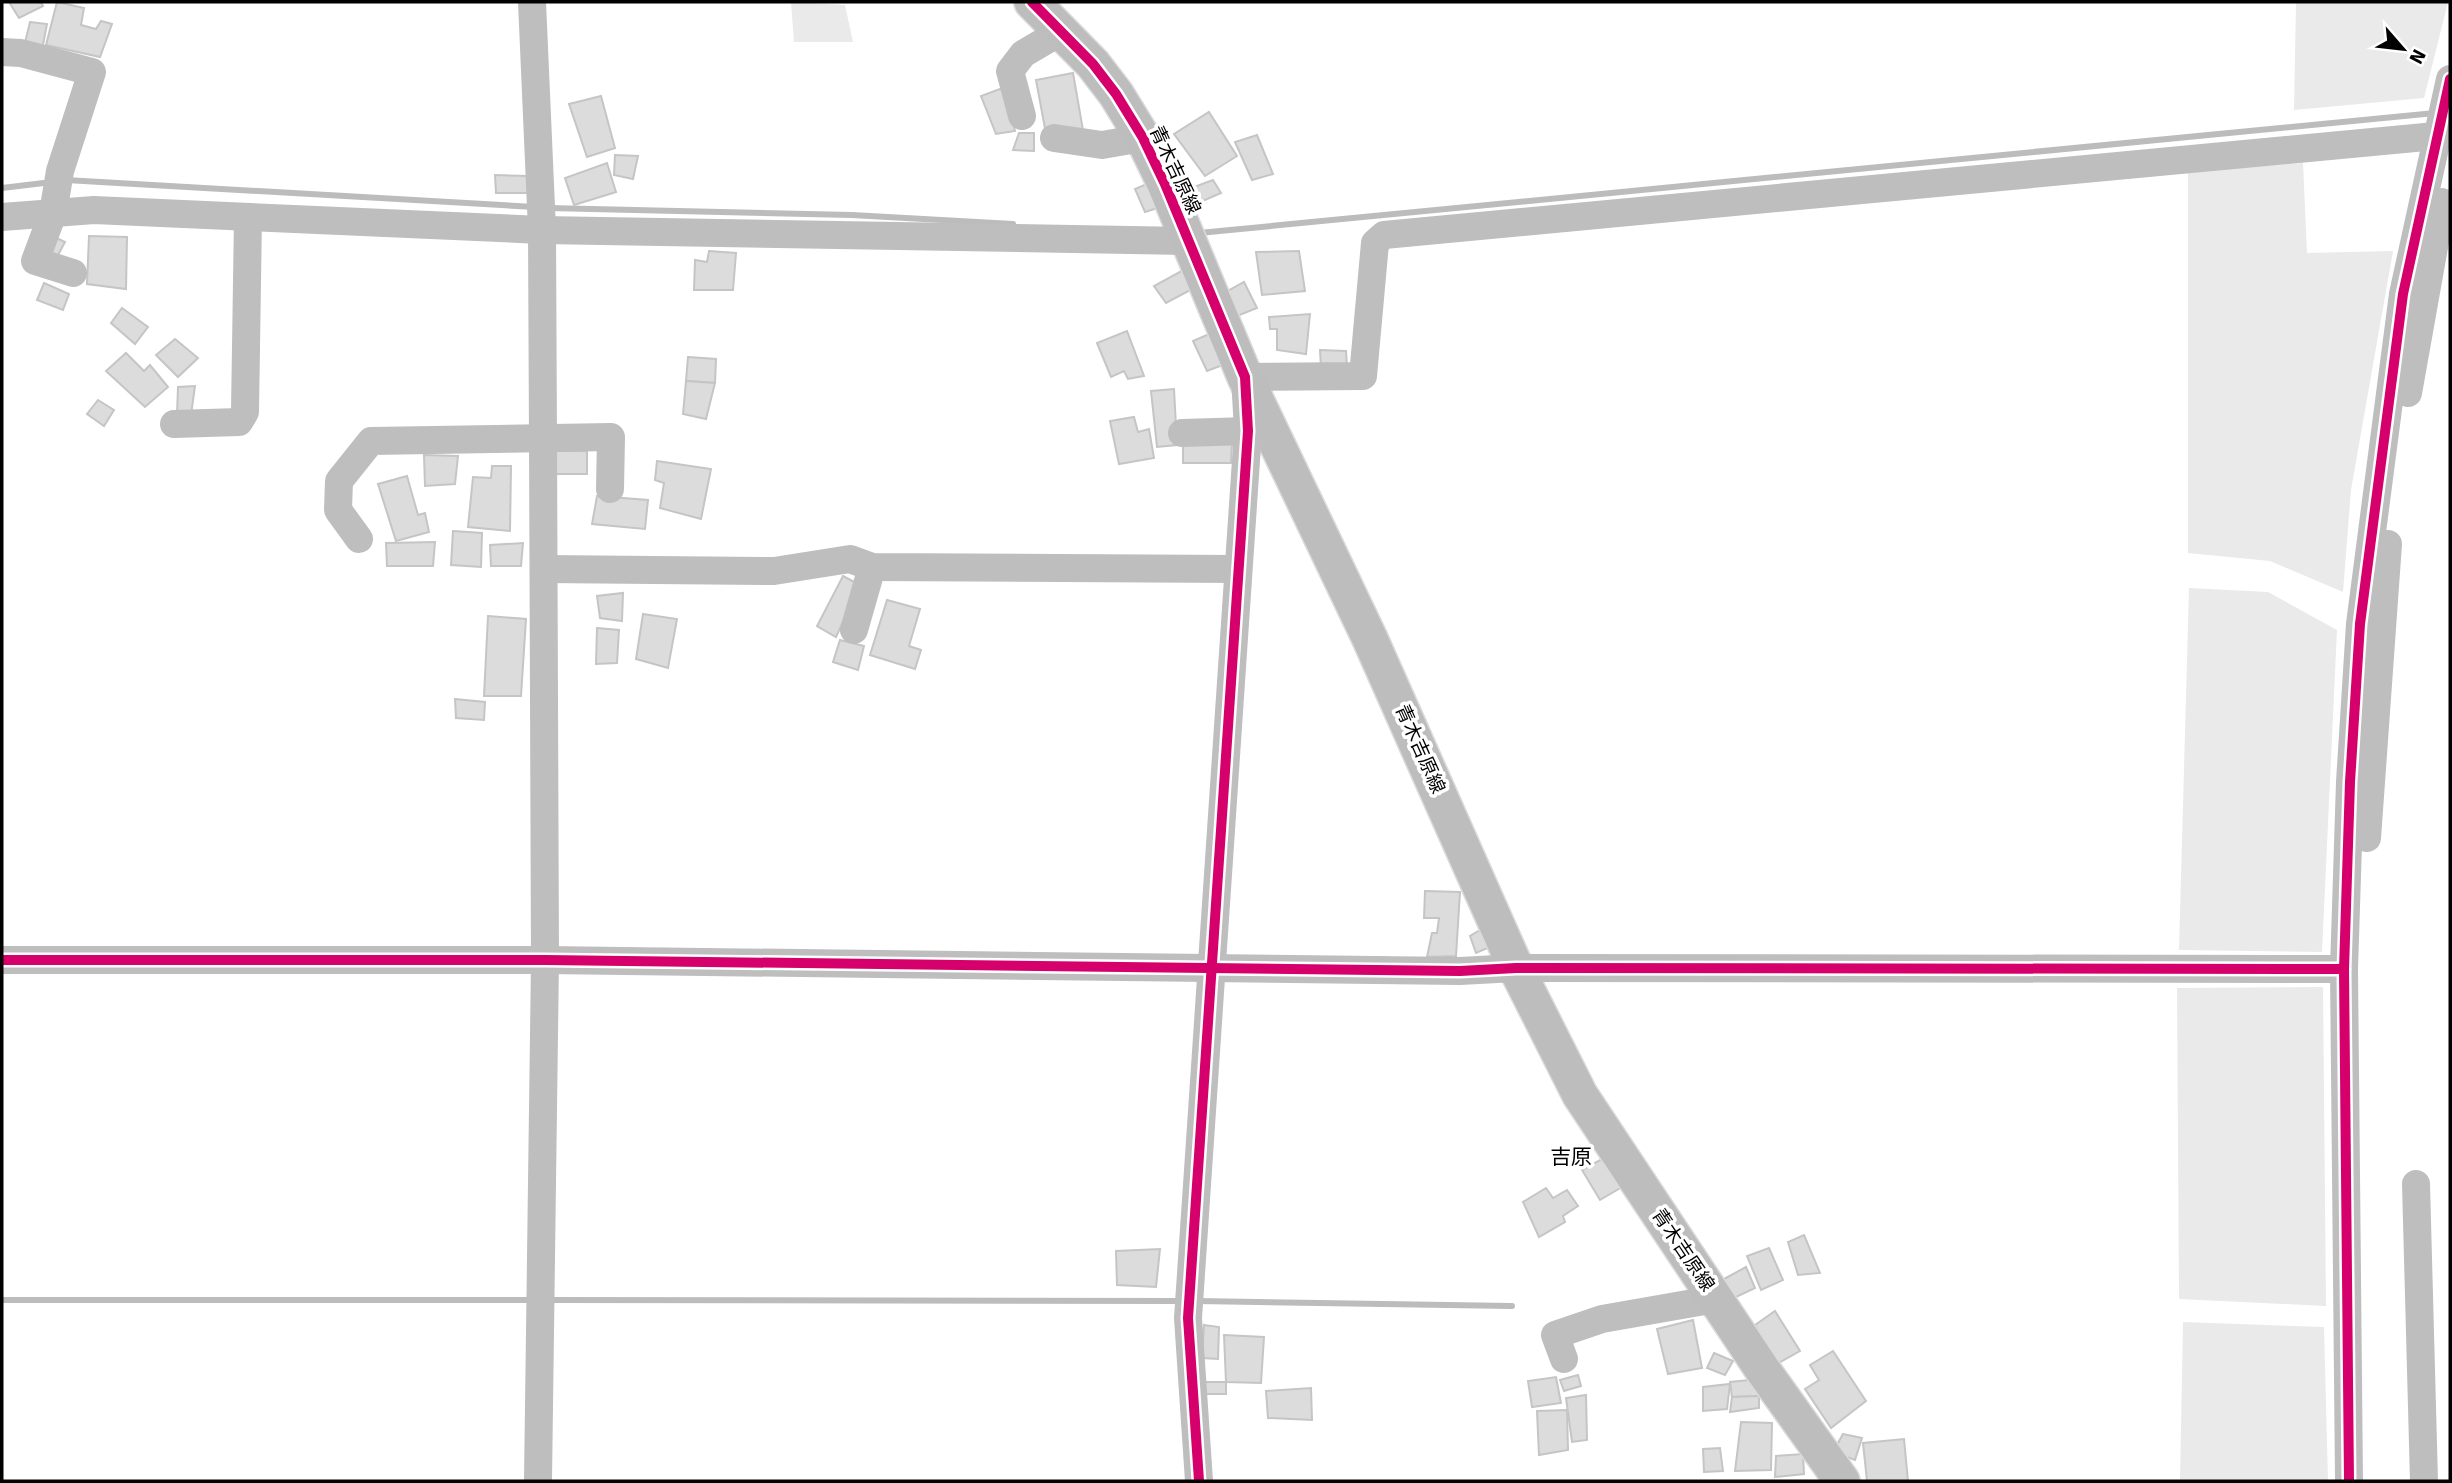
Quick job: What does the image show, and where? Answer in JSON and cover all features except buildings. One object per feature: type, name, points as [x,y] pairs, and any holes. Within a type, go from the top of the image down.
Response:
[{"type":"main road","name":"青木吉原線","points":[[1032,2],[1093,64],[1116,94],[1143,138],[1165,184],[1245,377],[1370,639],[1516,968],[1580,1095],[1842,1481]]},
{"type":"street","points":[[531,2],[542,230],[544,569],[545,960],[538,1481]]},
{"type":"street","points":[[1022,116],[1010,71],[1023,54],[1062,31]]},
{"type":"street","points":[[2,52],[21,53],[92,72],[60,171],[53,213],[35,261],[73,273]]},
{"type":"street","points":[[2367,1481],[2357,970],[2392,485],[2443,148],[2450,79]]},
{"type":"street","points":[[1054,138],[1102,145],[1143,138]]},
{"type":"street","points":[[1199,1481],[1188,1318],[1248,431],[1245,377],[1363,376],[1375,243],[1384,235],[2443,148]]},
{"type":"street","points":[[2349,1481],[2344,969],[2350,782],[2360,624],[2403,295],[2443,148]]},
{"type":"street","points":[[2,217],[94,210],[542,230],[1187,241]]},
{"type":"street","points":[[174,424],[239,422],[245,412],[248,217]]},
{"type":"street","points":[[1182,433],[1248,431]]},
{"type":"street","points":[[359,539],[338,510],[339,481],[371,441],[611,437],[610,489]]},
{"type":"street","points":[[544,569],[774,571],[849,559],[872,566],[1237,569]]},
{"type":"street","points":[[854,630],[872,566]]},
{"type":"street","points":[[2,960],[545,960],[1460,971],[1516,968],[2344,969]]},
{"type":"street","points":[[2416,1184],[2424,1481]]},
{"type":"street","points":[[1564,1359],[1555,1335],[1602,1319],[1716,1299]]},
{"type":"shaded area","points":[[791,2],[845,5],[853,42],[794,42]]},
{"type":"shaded area","points":[[2296,2],[2448,2],[2424,98],[2294,110]]},
{"type":"shaded area","points":[[2303,163],[2307,253],[2393,251],[2351,490],[2343,592],[2270,561],[2188,553],[2188,171]]},
{"type":"shaded area","points":[[2189,588],[2268,592],[2337,630],[2322,952],[2179,950]]},
{"type":"shaded area","points":[[2323,987],[2326,1306],[2179,1299],[2177,988]]},
{"type":"shaded area","points":[[2183,1322],[2324,1327],[2328,1481],[2180,1481]]},
{"type":"waterway","points":[[1199,233],[2435,113]]},
{"type":"waterway","points":[[66,180],[534,207]]},
{"type":"waterway","points":[[2,188],[52,182]]},
{"type":"waterway","points":[[548,208],[852,215],[1013,224]]},
{"type":"waterway","points":[[2,1300],[532,1300]]},
{"type":"waterway","points":[[546,1300],[1183,1301]]},
{"type":"waterway","points":[[1197,1301],[1512,1306]]},
{"type":"cycle path","points":[[1032,2],[1093,64],[1116,94],[1143,138],[1165,184],[1245,377],[1248,431],[1188,1318],[1199,1481]]},
{"type":"cycle path","points":[[2349,1481],[2344,969],[2350,782],[2360,624],[2403,294],[2450,79]]},
{"type":"cycle path","points":[[2,960],[545,960],[1460,971],[1516,968],[2344,969]]},
{"type":"district","name":"吉原","points":[[1571,1157]]}]
